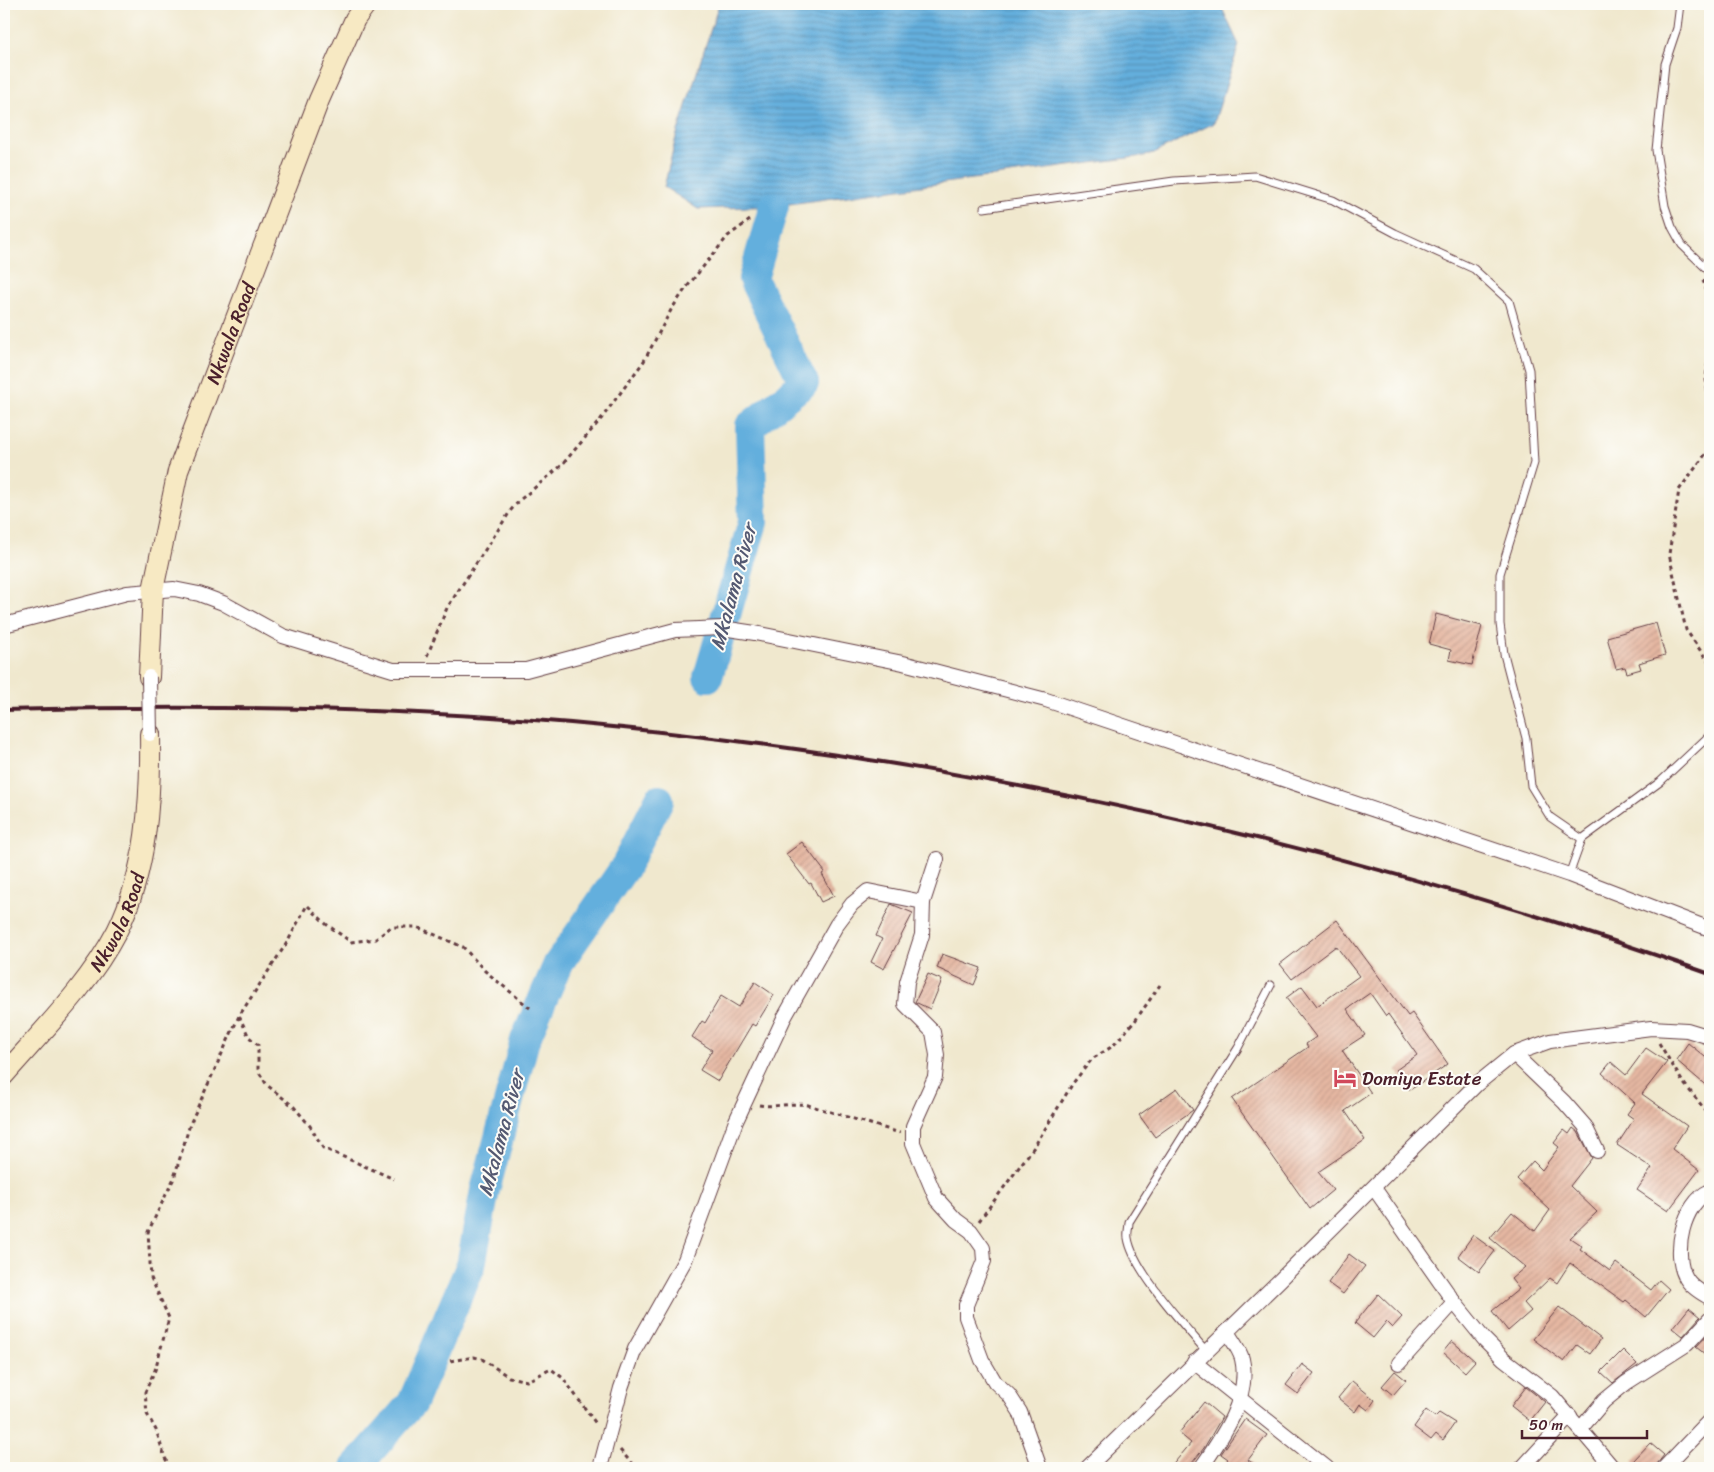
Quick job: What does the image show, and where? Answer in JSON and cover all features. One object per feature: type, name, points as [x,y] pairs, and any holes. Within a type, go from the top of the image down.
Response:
[{"type":"street","name":"Nkwala Road","points":[[149,677],[153,590],[178,471],[319,100],[355,19],[366,4]]},
{"type":"street","points":[[4,625],[128,593],[174,589],[199,594],[223,603],[283,636],[393,670],[526,670],[675,630],[722,628],[755,633],[903,663],[1046,700],[1569,875],[1710,929]]},
{"type":"street","points":[[149,677],[150,734]]},
{"type":"street","name":"Nkwala Road","points":[[4,1075],[81,985],[116,932],[131,899],[149,811],[150,734]]},
{"type":"street","points":[[937,859],[923,902],[922,935],[907,982],[906,1004],[933,1032],[937,1055],[935,1077],[913,1126],[913,1144],[936,1198],[956,1220],[972,1232],[983,1248],[984,1261],[966,1305],[966,1317],[971,1335],[995,1382],[1009,1395],[1020,1412],[1040,1468]]},
{"type":"street","points":[[600,1468],[635,1349],[685,1260],[717,1170],[746,1100],[784,1018],[837,924],[852,904],[868,891],[923,902]]},
{"type":"street","points":[[1087,1468],[1374,1188],[1477,1084],[1514,1054],[1550,1041],[1651,1028],[1687,1030],[1710,1037]]},
{"type":"street","points":[[1514,1054],[1564,1102],[1585,1126],[1597,1151]]},
{"type":"street","points":[[1374,1188],[1454,1302],[1494,1350],[1552,1396],[1613,1468]]},
{"type":"street","points":[[1710,1191],[1703,1194],[1688,1214],[1680,1243],[1681,1268],[1687,1280],[1710,1298]]},
{"type":"street","points":[[1399,1363],[1454,1302]]},
{"type":"street","points":[[1581,1428],[1604,1401],[1626,1383],[1687,1344],[1710,1319]]},
{"type":"street","points":[[1201,1468],[1217,1444],[1240,1400],[1242,1359],[1227,1332]]},
{"type":"street","points":[[1194,1362],[1327,1468]]},
{"type":"street","points":[[1522,1468],[1570,1416]]},
{"type":"street","points":[[1664,1468],[1710,1420]]},
{"type":"lane","points":[[1680,4],[1677,28],[1665,64],[1656,150],[1664,199],[1672,227],[1682,245],[1710,272]]},
{"type":"lane","points":[[984,208],[1174,182],[1255,176],[1333,200],[1395,233],[1474,270],[1508,301],[1529,370],[1534,463],[1500,574],[1500,624],[1504,654],[1526,738],[1531,786],[1550,817],[1582,838]]},
{"type":"lane","points":[[1569,875],[1582,838],[1660,782],[1710,735]]},
{"type":"lane","points":[[1206,1351],[1146,1275],[1131,1248],[1128,1236],[1129,1222],[1238,1048],[1272,984]]},
{"type":"path","points":[[421,670],[447,608],[511,510],[521,499],[561,466],[601,419],[644,361],[671,310],[686,288],[728,236],[750,220]]},
{"type":"path","points":[[1710,339],[1706,378],[1710,415]]},
{"type":"path","points":[[1710,448],[1679,490],[1669,554],[1686,630],[1710,664]]},
{"type":"path","points":[[171,1468],[165,1458],[156,1430],[147,1414],[145,1392],[155,1370],[169,1318],[151,1278],[148,1232],[174,1178],[190,1124],[239,1016],[288,941],[306,905],[326,924],[351,942],[376,939],[391,927],[417,927],[463,947],[485,971],[530,1008]]},
{"type":"path","points":[[972,1232],[1034,1147],[1073,1083],[1092,1059],[1118,1040],[1135,1021],[1160,985]]},
{"type":"path","points":[[239,1016],[249,1037],[258,1046],[258,1071],[267,1085],[294,1108],[310,1126],[323,1148],[394,1179]]},
{"type":"path","points":[[1651,1028],[1682,1081],[1710,1116]]},
{"type":"path","points":[[746,1100],[763,1106],[793,1102],[808,1105],[913,1136]]},
{"type":"path","points":[[450,1362],[474,1357],[482,1359],[518,1380],[527,1381],[551,1369],[557,1372],[608,1438],[636,1468]]},
{"type":"water","points":[[719,4],[1217,4],[1221,6],[1239,45],[1214,123],[1150,155],[774,206],[698,209],[664,187],[676,137]]},
{"type":"building","points":[[1436,614],[1482,626],[1472,665],[1449,660],[1451,650],[1429,644]]},
{"type":"building","points":[[1656,623],[1665,655],[1639,663],[1641,669],[1627,673],[1625,667],[1616,669],[1607,637]]},
{"type":"building","points":[[802,842],[825,872],[822,874],[834,896],[821,902],[811,883],[809,884],[786,854]]},
{"type":"building","points":[[891,904],[913,913],[884,969],[871,962],[882,939],[876,936]]},
{"type":"building","points":[[1337,920],[1408,1016],[1412,1013],[1448,1064],[1410,1090],[1396,1070],[1417,1055],[1388,1014],[1386,1016],[1370,993],[1347,1009],[1365,1035],[1342,1050],[1371,1093],[1345,1111],[1365,1140],[1318,1172],[1333,1190],[1310,1209],[1232,1099],[1308,1047],[1306,1044],[1316,1037],[1286,998],[1302,986],[1317,1006],[1359,976],[1336,946],[1292,979],[1280,964]]},
{"type":"building","points":[[942,954],[981,968],[974,985],[937,968]]},
{"type":"building","points":[[928,974],[942,980],[930,1009],[915,1002]]},
{"type":"building","points":[[755,982],[774,995],[755,1026],[752,1024],[718,1081],[700,1070],[712,1050],[692,1037],[702,1021],[705,1023],[721,996],[739,1007]]},
{"type":"building","points":[[1688,1043],[1710,1061],[1710,1089],[1676,1060]]},
{"type":"building","points":[[1646,1048],[1667,1062],[1642,1094],[1687,1126],[1672,1149],[1699,1170],[1668,1211],[1637,1190],[1652,1168],[1617,1145],[1634,1119],[1627,1114],[1635,1103],[1602,1073],[1611,1062],[1626,1075]]},
{"type":"building","points":[[1177,1088],[1193,1110],[1155,1137],[1139,1115]]},
{"type":"building","points":[[1573,1128],[1578,1132],[1592,1158],[1570,1186],[1597,1212],[1570,1238],[1582,1246],[1580,1249],[1610,1271],[1616,1263],[1651,1290],[1659,1280],[1669,1289],[1646,1317],[1626,1300],[1624,1302],[1570,1263],[1557,1283],[1550,1278],[1524,1303],[1531,1311],[1508,1331],[1492,1311],[1519,1289],[1511,1279],[1525,1267],[1490,1238],[1512,1212],[1535,1231],[1550,1210],[1517,1179],[1533,1161],[1542,1170],[1559,1147],[1554,1143],[1564,1130],[1569,1134]]},
{"type":"building","points":[[1473,1235],[1495,1251],[1479,1272],[1458,1256]]},
{"type":"building","points":[[1349,1254],[1365,1266],[1343,1294],[1328,1283]]},
{"type":"building","points":[[1378,1294],[1402,1317],[1392,1328],[1386,1322],[1373,1338],[1355,1323]]},
{"type":"building","points":[[1559,1307],[1601,1339],[1590,1354],[1577,1345],[1564,1362],[1533,1339]]},
{"type":"building","points":[[1689,1308],[1700,1317],[1683,1336],[1673,1328]]},
{"type":"building","points":[[1710,1334],[1710,1358],[1696,1347]]},
{"type":"building","points":[[1452,1341],[1475,1361],[1465,1372],[1443,1352]]},
{"type":"building","points":[[1623,1350],[1637,1364],[1613,1383],[1601,1372]]},
{"type":"building","points":[[1302,1364],[1314,1373],[1298,1394],[1286,1385]]},
{"type":"building","points":[[1395,1371],[1406,1380],[1393,1395],[1382,1386]]},
{"type":"building","points":[[1352,1381],[1375,1400],[1368,1410],[1360,1404],[1355,1412],[1338,1398]]},
{"type":"building","points":[[1526,1387],[1545,1402],[1530,1421],[1511,1406]]},
{"type":"building","points":[[1204,1402],[1222,1417],[1204,1448],[1188,1468],[1170,1468],[1191,1443],[1179,1433]]},
{"type":"building","points":[[1426,1410],[1435,1417],[1439,1413],[1455,1423],[1443,1440],[1436,1434],[1431,1440],[1414,1427]]},
{"type":"building","points":[[1245,1419],[1267,1435],[1248,1460],[1260,1468],[1221,1468],[1228,1459],[1221,1454]]},
{"type":"building","points":[[1650,1443],[1664,1455],[1654,1468],[1641,1468],[1633,1461]]},
{"type":"waterway","name":"Mkalama River","points":[[708,677],[753,522],[750,426],[804,383],[753,279],[774,206]]},
{"type":"waterway","name":"Mkalama River","points":[[355,1468],[412,1403],[471,1265],[485,1190],[525,1040],[558,964],[625,867],[659,800]]},
{"type":"railway","points":[[4,710],[145,708],[287,709],[500,718],[571,723],[716,739],[861,759],[1005,784],[1148,813],[1291,847],[1432,885],[1572,927],[1710,974]]},
{"type":"place","name":"Domiya Estate","points":[[1345,1078]]}]
